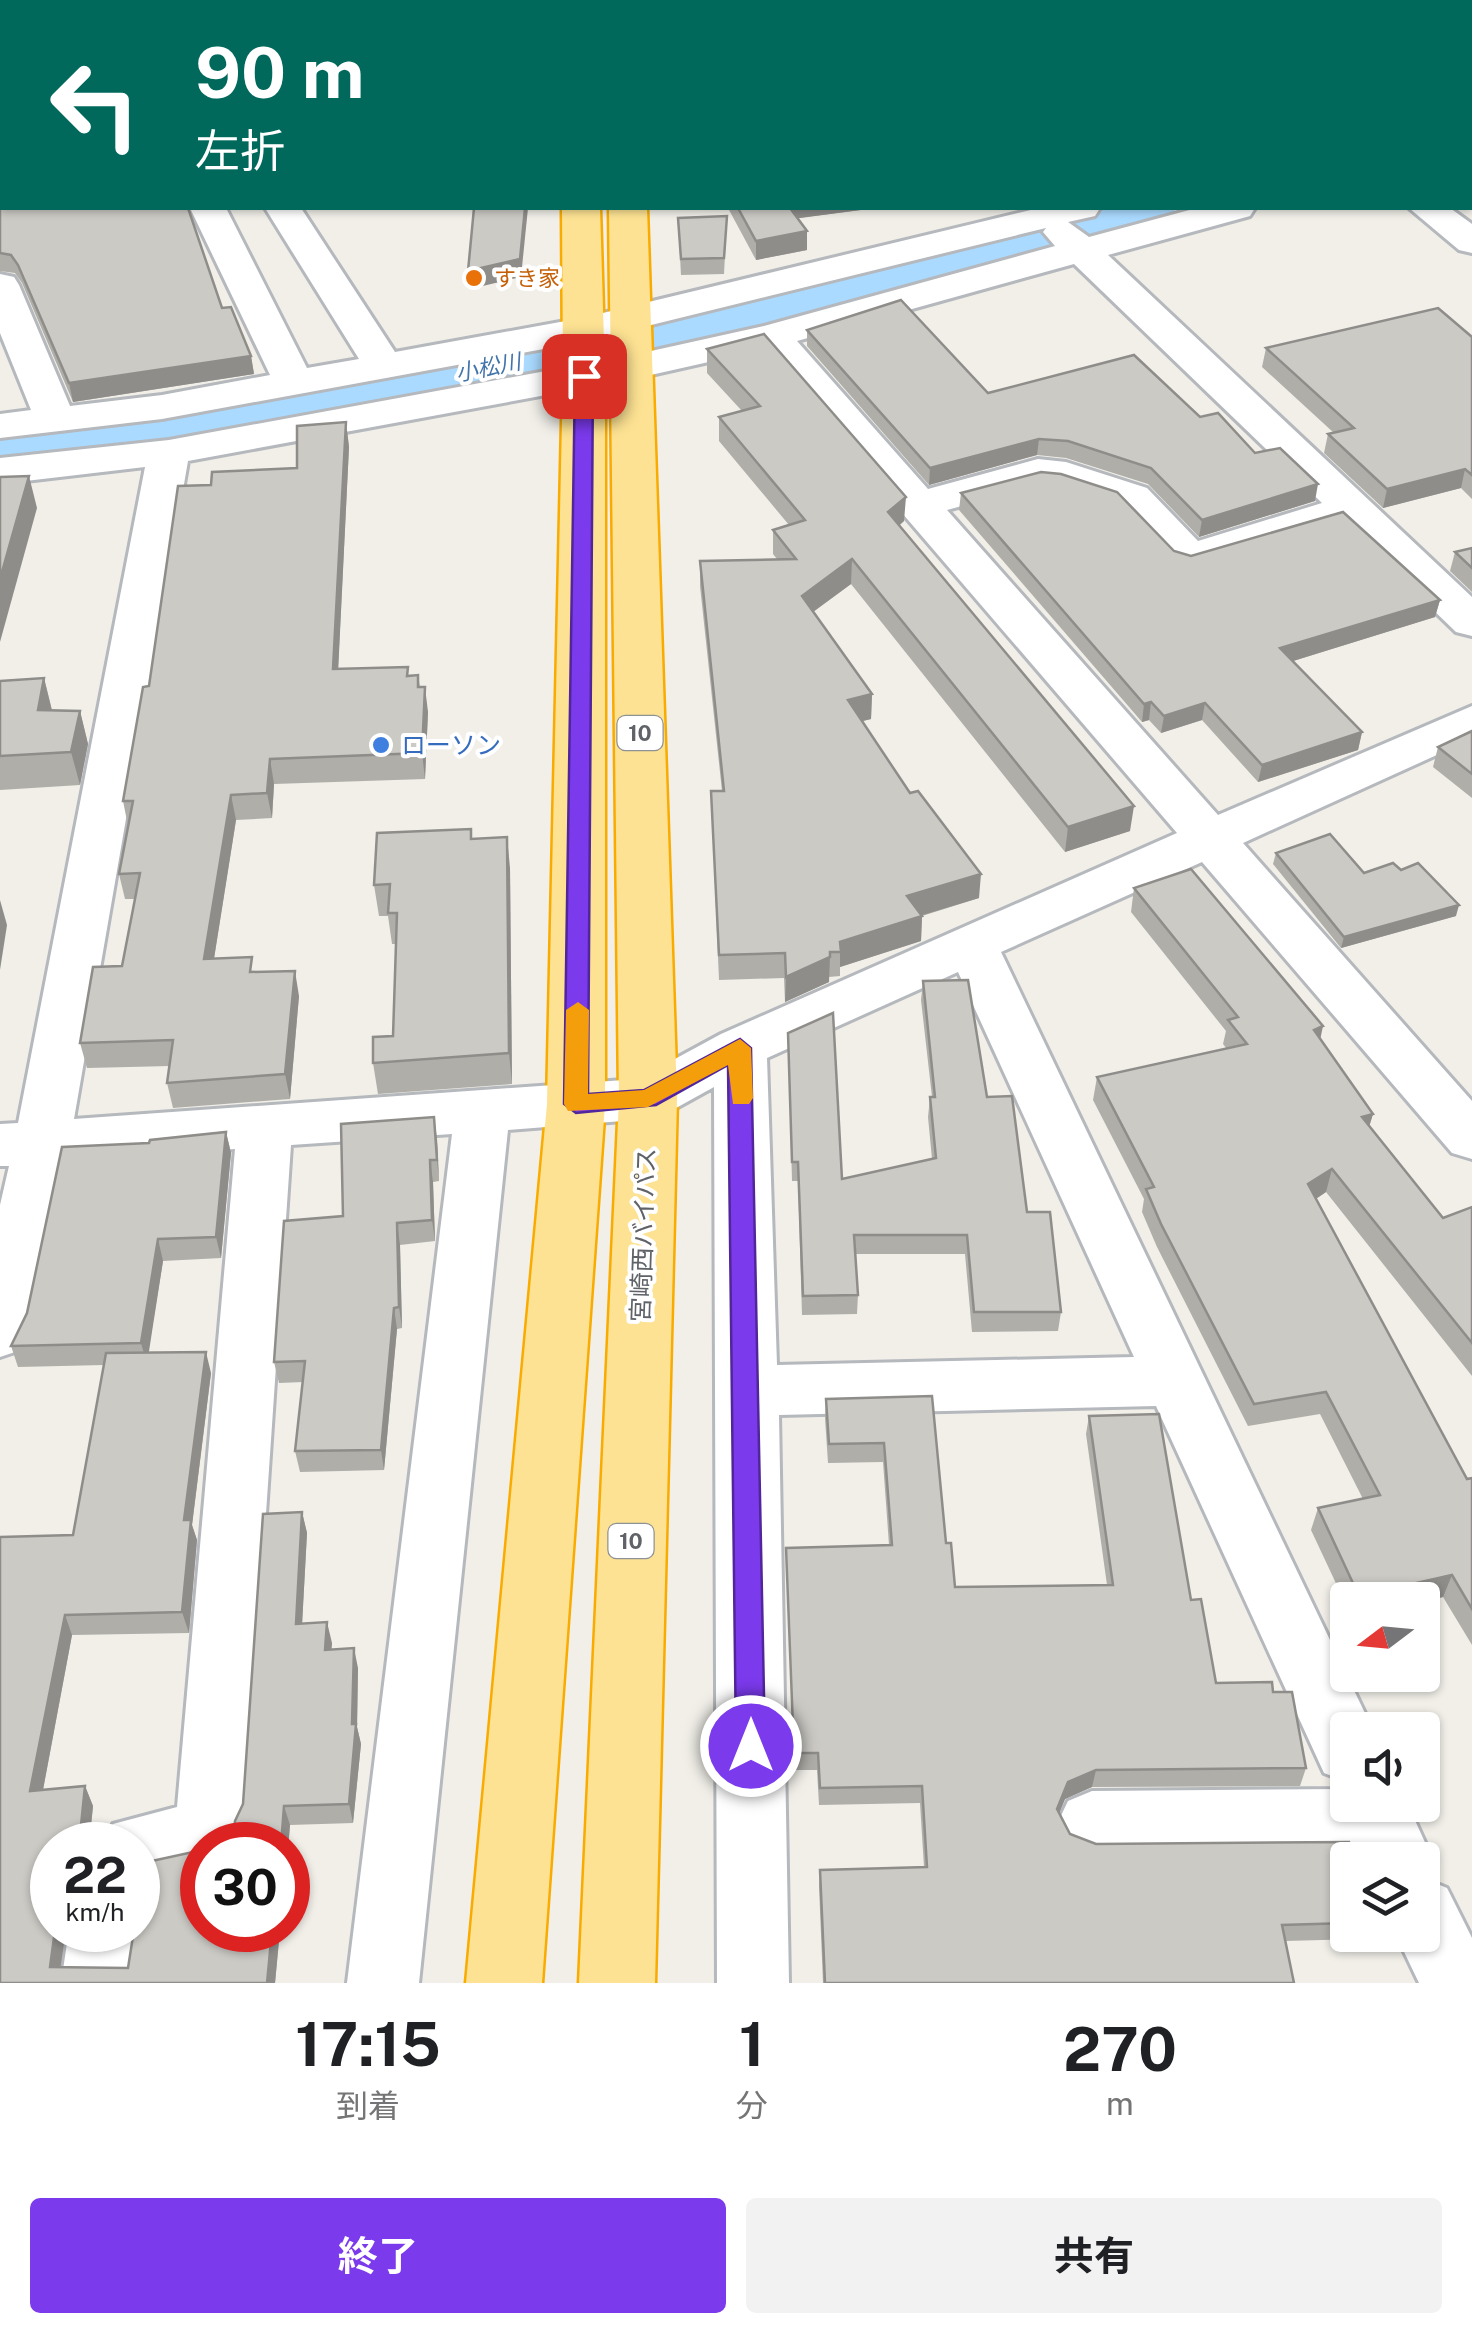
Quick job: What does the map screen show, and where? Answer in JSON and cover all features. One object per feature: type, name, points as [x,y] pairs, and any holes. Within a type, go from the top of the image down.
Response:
[{"type":"highway","name":"10","points":[[504,1983],[576,1104],[581,210]]},
{"type":"highway","name":"10","points":[[628,210],[633,343]]},
{"type":"highway","name":"宮崎西バイパス","points":[[617,1983],[648,1098],[633,343]]},
{"type":"street","points":[[209,210],[294,382]]},
{"type":"street","points":[[284,210],[384,366]]},
{"type":"street","points":[[633,343],[771,336],[1229,210]]},
{"type":"street","points":[[1430,210],[1472,242]]},
{"type":"street","points":[[0,471],[169,452],[633,343],[1054,211],[1082,251],[1472,622]]},
{"type":"street","points":[[0,284],[55,418]]},
{"type":"street","points":[[771,336],[1472,1138]]},
{"type":"street","points":[[0,426],[162,408],[384,366],[583,353]]},
{"type":"street","points":[[0,1333],[21,1144],[169,452]]},
{"type":"street","points":[[916,505],[1038,472],[1066,475],[1132,497],[1188,557],[1352,508]]},
{"type":"street","points":[[21,1144],[648,1098],[740,1048],[1472,722]]},
{"type":"street","points":[[971,944],[1330,1712]]},
{"type":"street","points":[[740,1048],[748,1392],[753,1983]]},
{"type":"street","points":[[383,1983],[482,1111]]},
{"type":"street","points":[[160,1845],[190,1840],[210,1823],[265,1127]]},
{"type":"street","points":[[748,1392],[1178,1381]]},
{"type":"street","points":[[1092,1824],[1383,1828]]},
{"type":"street","points":[[1440,1950],[1456,1983]]},
{"type":"street","points":[[97,1983],[102,1952]]},
{"type":"building","points":[[0,210],[189,210],[222,308],[231,307],[251,356],[69,383],[18,265],[11,255],[0,253]]},
{"type":"building","points":[[474,210],[525,210],[520,259],[468,271]]},
{"type":"building","points":[[739,210],[791,210],[807,231],[756,241]]},
{"type":"building","points":[[727,216],[724,258],[681,259],[678,218]]},
{"type":"building","points":[[901,300],[988,393],[1134,355],[1200,417],[1218,413],[1255,453],[1280,448],[1318,484],[1202,520],[1151,468],[1068,441],[1039,439],[930,468],[807,330]]},
{"type":"building","points":[[1438,308],[1472,337],[1472,475],[1465,469],[1387,489],[1328,434],[1354,428],[1266,348]]},
{"type":"building","points":[[764,334],[906,497],[888,512],[1134,806],[1068,827],[852,559],[802,596],[872,694],[848,700],[910,793],[918,791],[981,874],[907,896],[922,916],[840,942],[841,952],[830,952],[830,957],[786,977],[785,953],[719,955],[711,791],[724,791],[700,561],[796,559],[773,530],[805,520],[719,417],[760,406],[707,349]]},
{"type":"building","points":[[346,422],[333,669],[408,667],[407,676],[418,675],[418,687],[425,687],[422,753],[270,759],[267,793],[231,795],[204,959],[252,957],[250,972],[295,971],[285,1074],[167,1083],[173,1040],[80,1043],[93,967],[122,966],[140,873],[119,874],[133,801],[123,801],[143,687],[149,686],[178,486],[211,485],[212,472],[297,468],[297,426]]},
{"type":"building","points":[[1041,472],[1061,474],[1117,492],[1174,551],[1191,556],[1343,512],[1440,600],[1280,648],[1362,732],[1262,765],[1205,703],[1164,716],[1151,702],[1144,704],[961,493]]},
{"type":"building","points":[[29,476],[0,579],[0,477]]},
{"type":"building","points":[[1472,548],[1472,568],[1455,552]]},
{"type":"building","points":[[44,678],[38,710],[80,711],[71,752],[0,756],[0,681]]},
{"type":"building","points":[[1472,731],[1472,774],[1438,747]]},
{"type":"building","points":[[471,829],[471,839],[507,837],[509,1053],[373,1063],[373,1037],[393,1036],[397,913],[388,913],[390,884],[374,885],[377,833]]},
{"type":"building","points":[[1330,834],[1364,873],[1393,863],[1401,870],[1418,863],[1459,905],[1344,937],[1276,853]]},
{"type":"building","points":[[1191,869],[1323,1026],[1314,1030],[1373,1114],[1362,1117],[1443,1218],[1472,1207],[1472,1343],[1332,1169],[1308,1184],[1467,1479],[1472,1478],[1472,1609],[1452,1575],[1421,1582],[1352,1582],[1318,1508],[1380,1495],[1326,1392],[1254,1404],[1161,1224],[1146,1189],[1154,1187],[1097,1077],[1247,1044],[1228,1020],[1238,1017],[1134,888]]},
{"type":"building","points":[[968,980],[987,1097],[1012,1096],[1027,1212],[1050,1212],[1061,1312],[974,1312],[967,1235],[854,1235],[858,1295],[803,1296],[798,1162],[792,1162],[788,1033],[833,1013],[842,1179],[936,1158],[930,1097],[935,1097],[923,981]]},
{"type":"building","points":[[434,1117],[437,1160],[430,1160],[432,1220],[397,1223],[399,1307],[394,1308],[381,1450],[295,1451],[305,1361],[274,1362],[284,1221],[343,1216],[341,1124]]},
{"type":"building","points":[[226,1132],[216,1237],[158,1239],[141,1343],[11,1346],[27,1313],[62,1147],[149,1143]]},
{"type":"building","points":[[206,1352],[184,1520],[191,1520],[182,1612],[65,1615],[30,1791],[85,1786],[81,1822],[30,1822],[30,1952],[52,1952],[50,1967],[128,1968],[131,1952],[160,1952],[160,1859],[180,1855],[180,1952],[270,1952],[267,1983],[0,1983],[0,1537],[73,1535],[106,1353]]},
{"type":"building","points":[[932,1396],[946,1543],[951,1543],[955,1587],[1113,1585],[1089,1416],[1159,1414],[1191,1600],[1201,1599],[1216,1683],[1272,1682],[1273,1692],[1292,1692],[1306,1768],[1096,1770],[1068,1782],[1057,1809],[1070,1834],[1096,1844],[1330,1842],[1330,1924],[1282,1925],[1294,1983],[825,1983],[820,1870],[927,1867],[922,1786],[820,1788],[818,1753],[794,1753],[786,1548],[892,1545],[884,1443],[829,1444],[826,1399]]},
{"type":"building","points":[[302,1512],[296,1624],[327,1622],[325,1650],[354,1648],[352,1724],[356,1724],[349,1804],[284,1806],[283,1822],[235,1822],[243,1804],[263,1514]]},
{"type":"waterway","name":"小松川","points":[[0,449],[132,433],[270,409],[712,324],[1137,210]]},
{"type":"slow traffic","points":[[578,1010],[576,1104],[648,1098],[740,1048],[741,1098]]},
{"type":"place","name":"すき家","points":[[474,278]]},
{"type":"place","name":"ローソン","points":[[381,745]]},
{"type":"route","points":[[584,376],[576,1104],[648,1098],[740,1048],[751,1746]]}]
